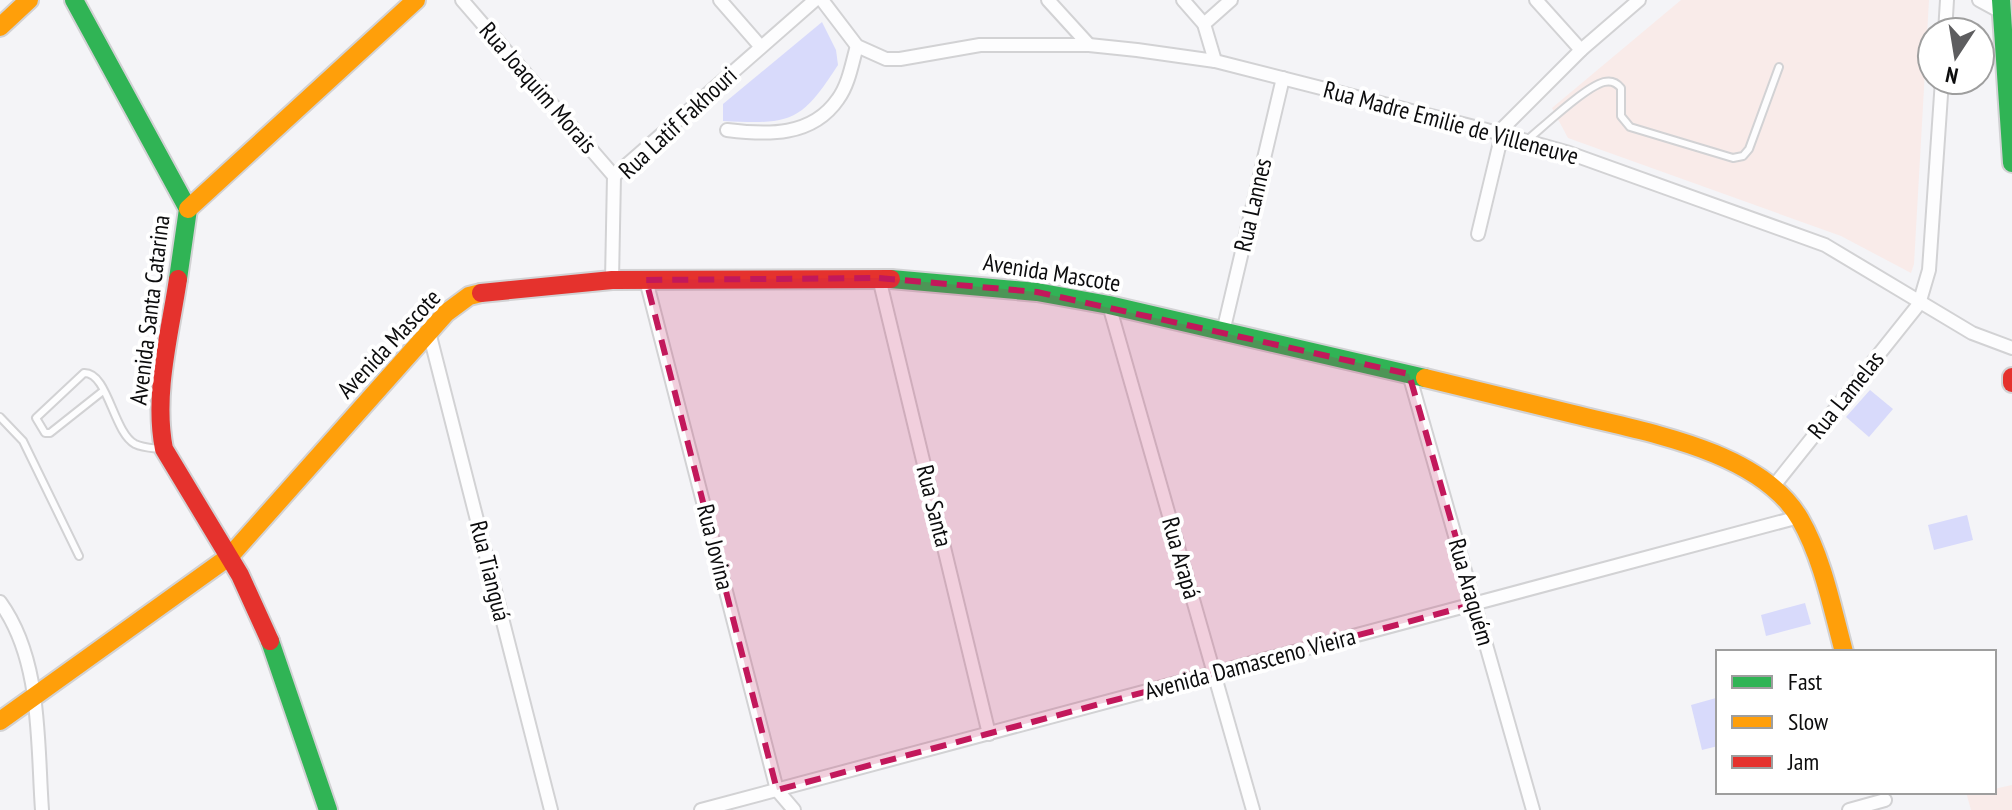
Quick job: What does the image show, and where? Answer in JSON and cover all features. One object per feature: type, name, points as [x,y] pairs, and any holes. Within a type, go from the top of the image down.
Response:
[{"type":"street","points":[[0,27],[29,0]]},
{"type":"street","name":"Avenida Santa Catarina","points":[[74,0],[188,209],[161,399],[160,429],[164,449],[230,556],[261,618],[328,810]]},
{"type":"street","points":[[188,209],[416,0]]},
{"type":"street","name":"Rua Joaquim Morais","points":[[462,0],[614,176]]},
{"type":"street","points":[[720,0],[761,47]]},
{"type":"street","name":"Rua Latif Fakhouri","points":[[612,280],[614,176],[815,0]]},
{"type":"street","points":[[727,130],[782,133],[809,125],[838,99],[848,79],[857,46],[822,0]]},
{"type":"street","points":[[1048,0],[1089,45]]},
{"type":"street","points":[[1183,0],[1204,24],[1215,61]]},
{"type":"street","points":[[1204,24],[1231,0]]},
{"type":"street","points":[[1536,0],[1581,50]]},
{"type":"street","points":[[1478,234],[1500,133],[1581,50],[1639,0]]},
{"type":"street","points":[[1979,0],[2001,6],[2012,163]]},
{"type":"street","name":"Rua Madre Emilie de Villeneuve","points":[[857,46],[886,59],[980,45],[1089,45],[1215,61],[1500,133],[1569,153],[1825,245],[1875,273],[1919,304],[1972,333],[2012,348]]},
{"type":"street","name":"Rua Lannes","points":[[1223,332],[1283,78]]},
{"type":"street","points":[[1919,304],[1929,270],[1941,96]]},
{"type":"street","name":"Avenida Mascote","points":[[0,721],[230,556],[446,313],[469,296],[493,290],[612,280],[879,278],[1037,292],[1109,305],[1409,374],[1669,439],[1708,451],[1751,473],[1773,487],[1799,517],[1816,553],[1843,650]]},
{"type":"street","name":"Rua Santa","points":[[879,278],[989,734]]},
{"type":"street","name":"Rua Jovina","points":[[646,280],[777,790],[794,810]]},
{"type":"street","name":"Rua Lamelas","points":[[1773,487],[1919,304]]},
{"type":"street","name":"Rua Arapá","points":[[1109,305],[1253,810]]},
{"type":"street","name":"Rua Tianguá","points":[[429,332],[551,810]]},
{"type":"street","name":"Rua Araquém","points":[[1409,374],[1533,810]]},
{"type":"street","name":"Avenida Damasceno Vieira","points":[[701,810],[1799,517]]},
{"type":"street","points":[[0,602],[16,624],[35,695],[42,810]]},
{"type":"street","points":[[1849,810],[1886,801]]},
{"type":"lane","points":[[1526,141],[1576,100],[1603,82],[1609,82],[1617,83],[1621,88],[1621,116],[1630,127],[1733,158],[1743,156],[1749,149],[1779,67]]},
{"type":"lane","points":[[103,391],[50,433],[45,433],[36,418],[84,373],[95,375],[128,439],[144,447],[164,449]]},
{"type":"lane","points":[[0,417],[23,441],[79,556]]},
{"type":"highlighted area","points":[[879,278],[1037,292],[1409,374],[1475,604],[777,790],[646,280]]},
{"type":"shaded area","points":[[1681,0],[1929,0],[1928,16],[1916,16],[1916,96],[1924,96],[1911,273],[1841,236],[1568,138],[1552,108]]},
{"type":"shaded area","points":[[822,22],[836,50],[838,65],[803,109],[779,120],[723,121],[723,104]]},
{"type":"shaded area","points":[[1870,390],[1893,409],[1869,437],[1846,417]]},
{"type":"shaded area","points":[[1967,515],[1973,540],[1934,550],[1928,525]]},
{"type":"shaded area","points":[[1805,603],[1811,624],[1766,636],[1761,615]]},
{"type":"shaded area","points":[[1716,698],[1716,746],[1702,750],[1691,705]]},
{"type":"shaded area","points":[[2012,785],[2012,810],[1971,810],[1967,794],[1996,794],[1996,789]]},
{"type":"traffic: fast","points":[[74,0],[188,209],[178,279]]},
{"type":"traffic: fast","points":[[2001,0],[2012,163]]},
{"type":"traffic: fast","points":[[891,279],[1037,292],[1109,305],[1425,378]]},
{"type":"traffic: fast","points":[[270,641],[328,810]]},
{"type":"traffic: slow","points":[[0,27],[29,0]]},
{"type":"traffic: slow","points":[[188,209],[416,0]]},
{"type":"traffic: slow","points":[[0,721],[230,556],[446,313],[469,296],[481,293]]},
{"type":"traffic: slow","points":[[1425,378],[1665,437],[1698,447],[1758,476],[1782,495],[1808,534],[1826,584],[1843,650]]},
{"type":"traffic: jam","points":[[178,279],[161,385],[164,449],[240,575],[270,641]]},
{"type":"traffic: jam","points":[[481,293],[612,280],[891,279]]},
{"type":"traffic: jam","points":[[2012,377],[2012,383]]}]
